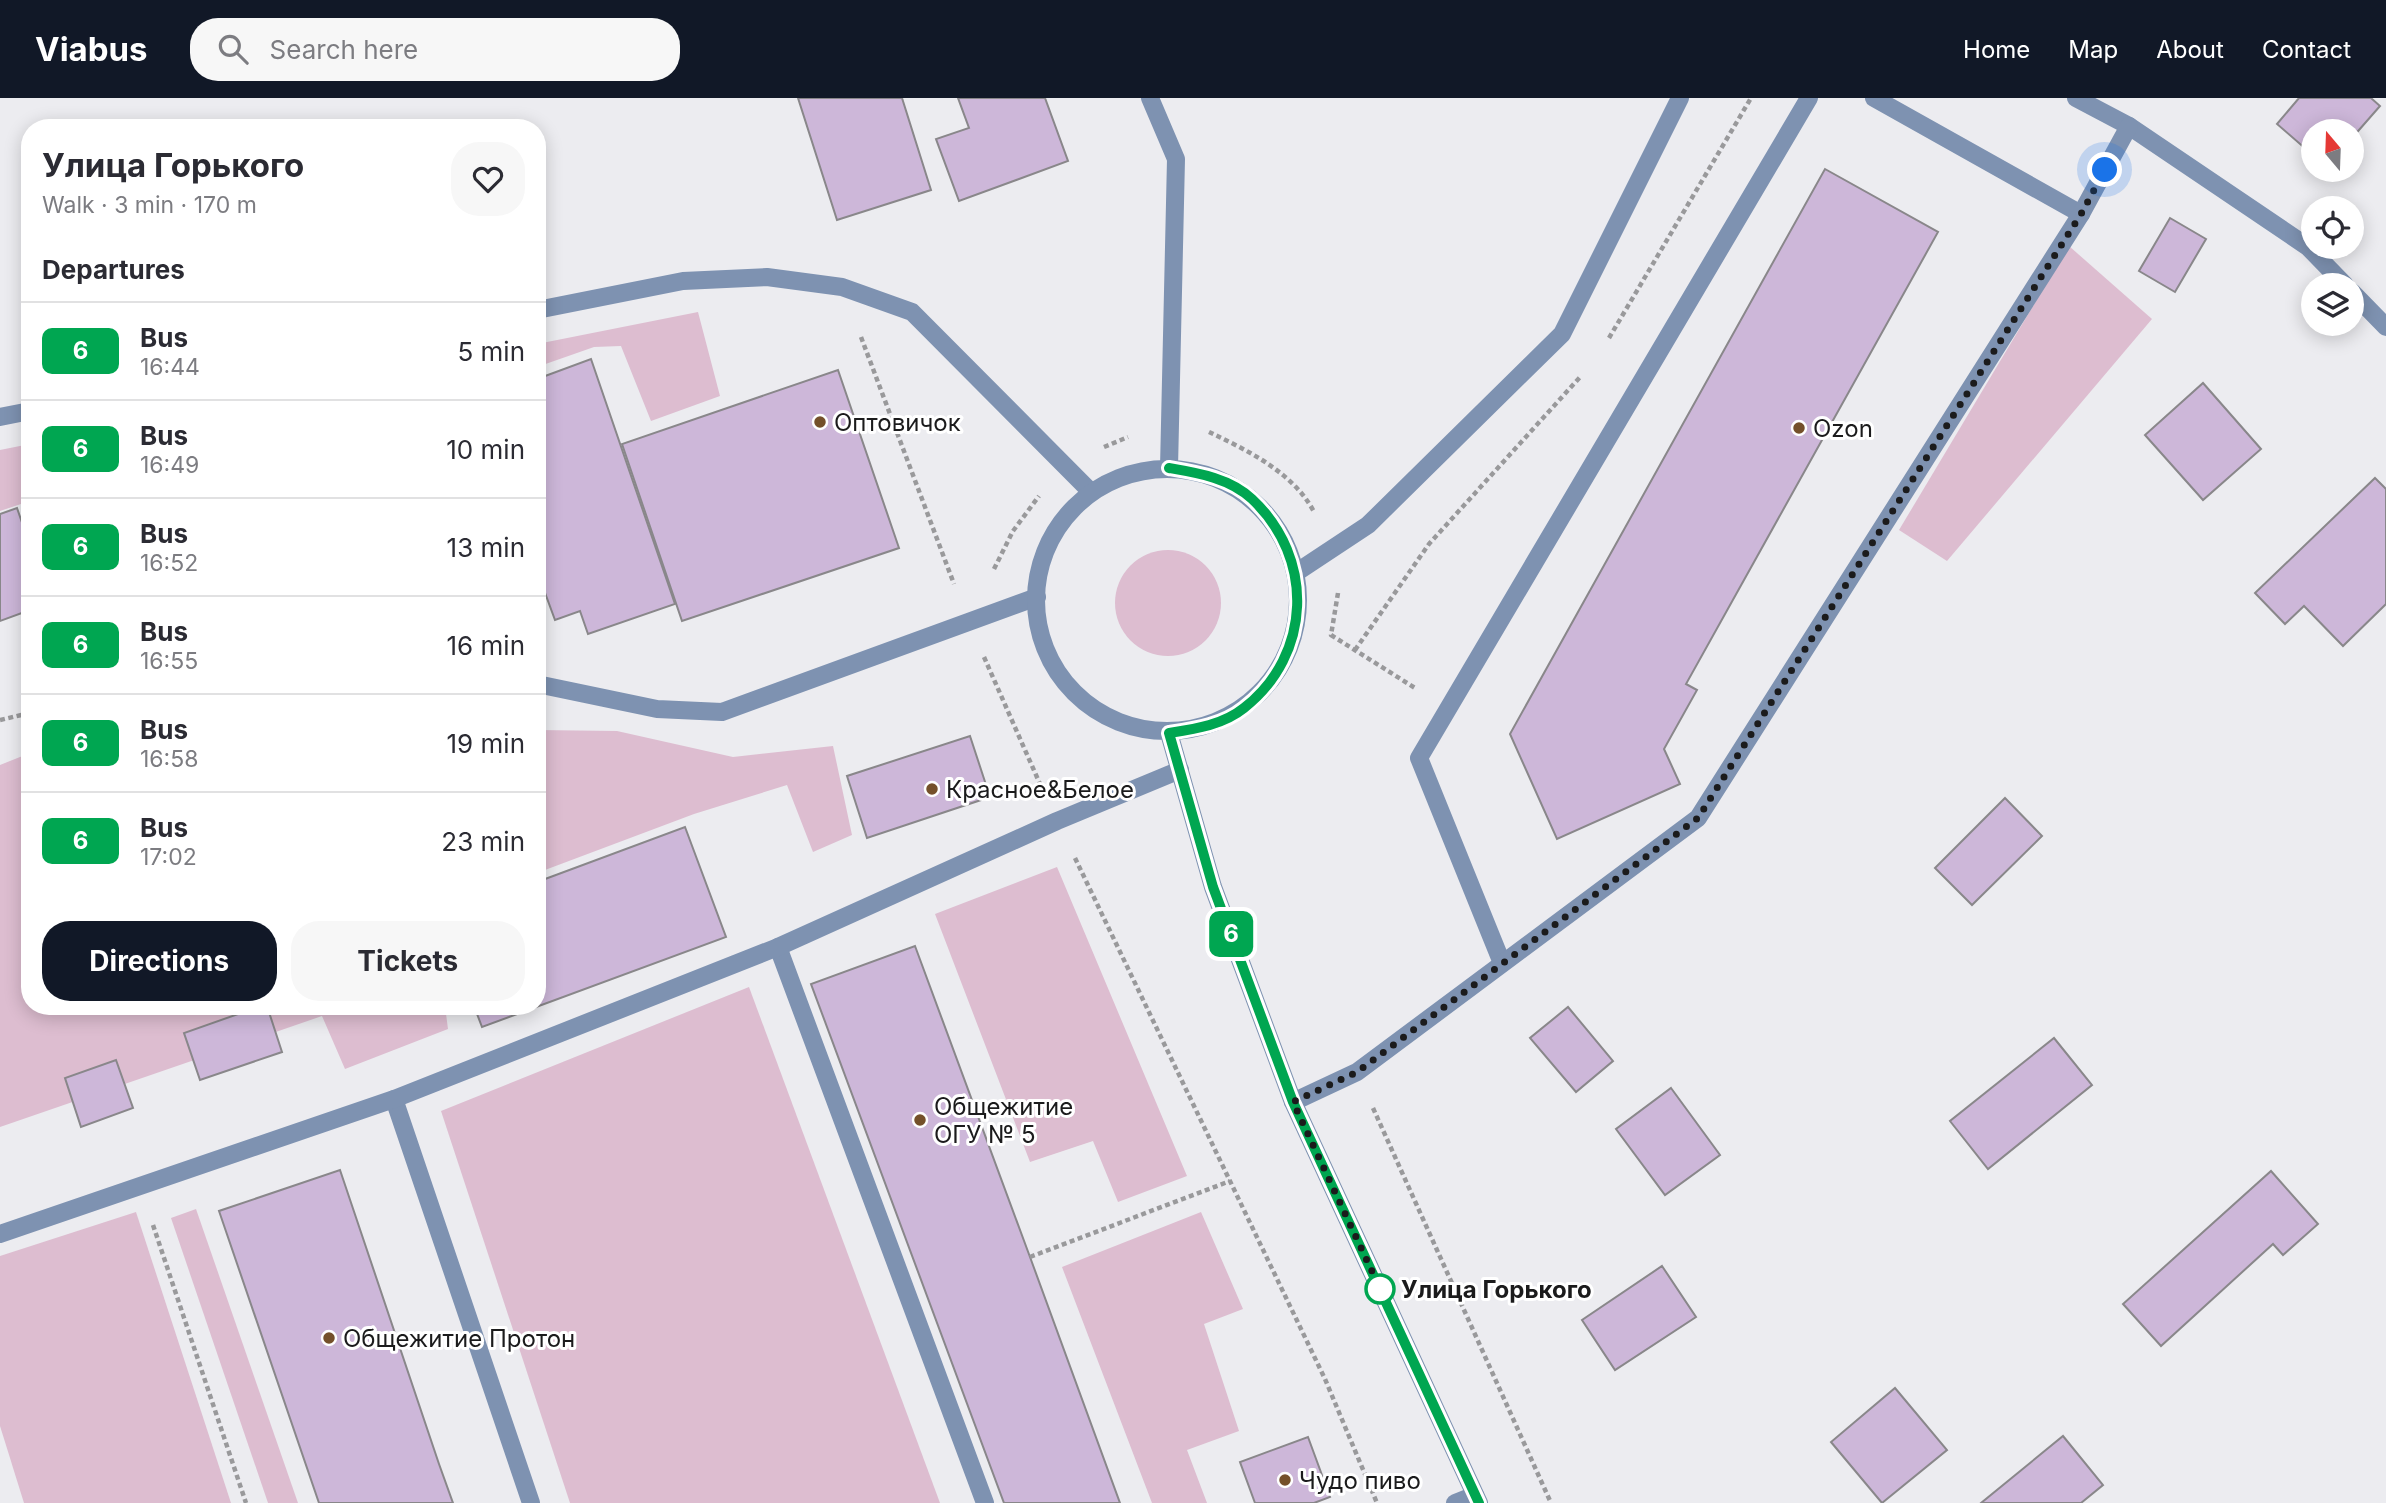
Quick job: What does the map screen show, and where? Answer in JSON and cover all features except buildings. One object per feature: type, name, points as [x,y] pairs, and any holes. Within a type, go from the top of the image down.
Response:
[{"type":"street","points":[[1150,98],[1176,159],[1169,468]]},
{"type":"street","points":[[1297,572],[1368,525],[1562,334],[1680,98]]},
{"type":"street","points":[[1502,963],[1419,758],[1809,98]]},
{"type":"street","points":[[1874,98],[2081,214]]},
{"type":"street","points":[[2076,98],[2106,105],[2129,126],[2308,247],[2333,273]]},
{"type":"street","points":[[1293,1102],[1357,1072],[1698,818],[2081,214],[2129,126]]},
{"type":"street","points":[[546,308],[683,281],[767,277],[842,287],[912,312],[1091,492]]},
{"type":"street","points":[[2364,304],[2386,327]]},
{"type":"street","points":[[0,417],[21,413]]},
{"type":"street","points":[[1169,468],[1213,476],[1251,498],[1280,531],[1297,572],[1299,611],[1290,649],[1271,682],[1243,709],[1208,727],[1169,733],[1121,724],[1082,702],[1052,667],[1037,625],[1036,579],[1046,545],[1065,516],[1091,492],[1128,474],[1169,468]]},
{"type":"street","points":[[546,686],[657,709],[722,712],[1037,597]]},
{"type":"street","points":[[1169,733],[1213,887],[1293,1102],[1477,1499],[1455,1503]]},
{"type":"street","points":[[0,1234],[394,1099],[778,947],[1057,821],[1180,770]]},
{"type":"street","points":[[778,947],[985,1503]]},
{"type":"street","points":[[394,1099],[531,1503]]},
{"type":"path","points":[[842,287],[968,622],[1057,821],[1325,1378],[1377,1503]]},
{"type":"path","points":[[968,622],[1013,531],[1040,494],[1067,469],[1099,449],[1137,434],[1170,428],[1206,431],[1273,466],[1310,503],[1333,549],[1339,596],[1331,635],[1448,709]]},
{"type":"path","points":[[0,720],[21,715]]},
{"type":"path","points":[[1357,1072],[1551,1503]]},
{"type":"path","points":[[1030,1257],[1230,1181]]},
{"type":"path","points":[[140,1186],[246,1503]]},
{"type":"shaded area","points":[[2069,246],[2152,319],[1947,561],[1899,530]]},
{"type":"shaded area","points":[[698,312],[720,396],[651,421],[621,346],[594,347],[546,364],[546,342]]},
{"type":"shaded area","points":[[21,446],[21,504],[0,511],[0,450]]},
{"type":"shaded area","points":[[1168,550],[1188,554],[1205,566],[1217,583],[1221,603],[1217,623],[1205,640],[1188,652],[1168,656],[1148,652],[1131,640],[1119,623],[1115,603],[1119,583],[1131,566],[1148,554]]},
{"type":"shaded area","points":[[546,730],[617,731],[733,757],[833,746],[852,835],[813,852],[787,785],[694,814],[546,870]]},
{"type":"shaded area","points":[[21,757],[21,1015],[446,1015],[448,1029],[345,1069],[322,1016],[0,1127],[0,765]]},
{"type":"shaded area","points":[[1057,867],[1187,1176],[1118,1202],[1093,1141],[1030,1162],[935,914]]},
{"type":"shaded area","points":[[749,987],[940,1503],[570,1503],[441,1111]]},
{"type":"shaded area","points":[[196,1209],[298,1503],[268,1503],[171,1218]]},
{"type":"shaded area","points":[[136,1212],[231,1503],[24,1503],[0,1426],[0,1256]]},
{"type":"shaded area","points":[[1201,1212],[1243,1309],[1204,1324],[1239,1431],[1187,1450],[1207,1503],[1152,1503],[1062,1267]]},
{"type":"bus line","name":"6","points":[[1169,468],[1213,476],[1251,498],[1280,531],[1297,572],[1299,611],[1290,649],[1271,682],[1243,709],[1208,727],[1169,733],[1213,887],[1293,1102],[1479,1503]]},
{"type":"place","name":"Оптовичок","points":[[820,422]]},
{"type":"place","name":"Ozon","points":[[1799,428]]},
{"type":"place","name":"Красное&Белое","points":[[932,789]]},
{"type":"place","name":"Общежитие ОГУ № 5","points":[[920,1120]]},
{"type":"place","name":"Улица Горького","points":[[1380,1289]]},
{"type":"place","name":"Общежитие Протон","points":[[329,1338]]},
{"type":"place","name":"Чудо пиво","points":[[1285,1480]]},
{"type":"route","points":[[1380,1289],[1384,1297],[1293,1102],[1357,1072],[1698,818],[2081,214],[2105,170]]}]
